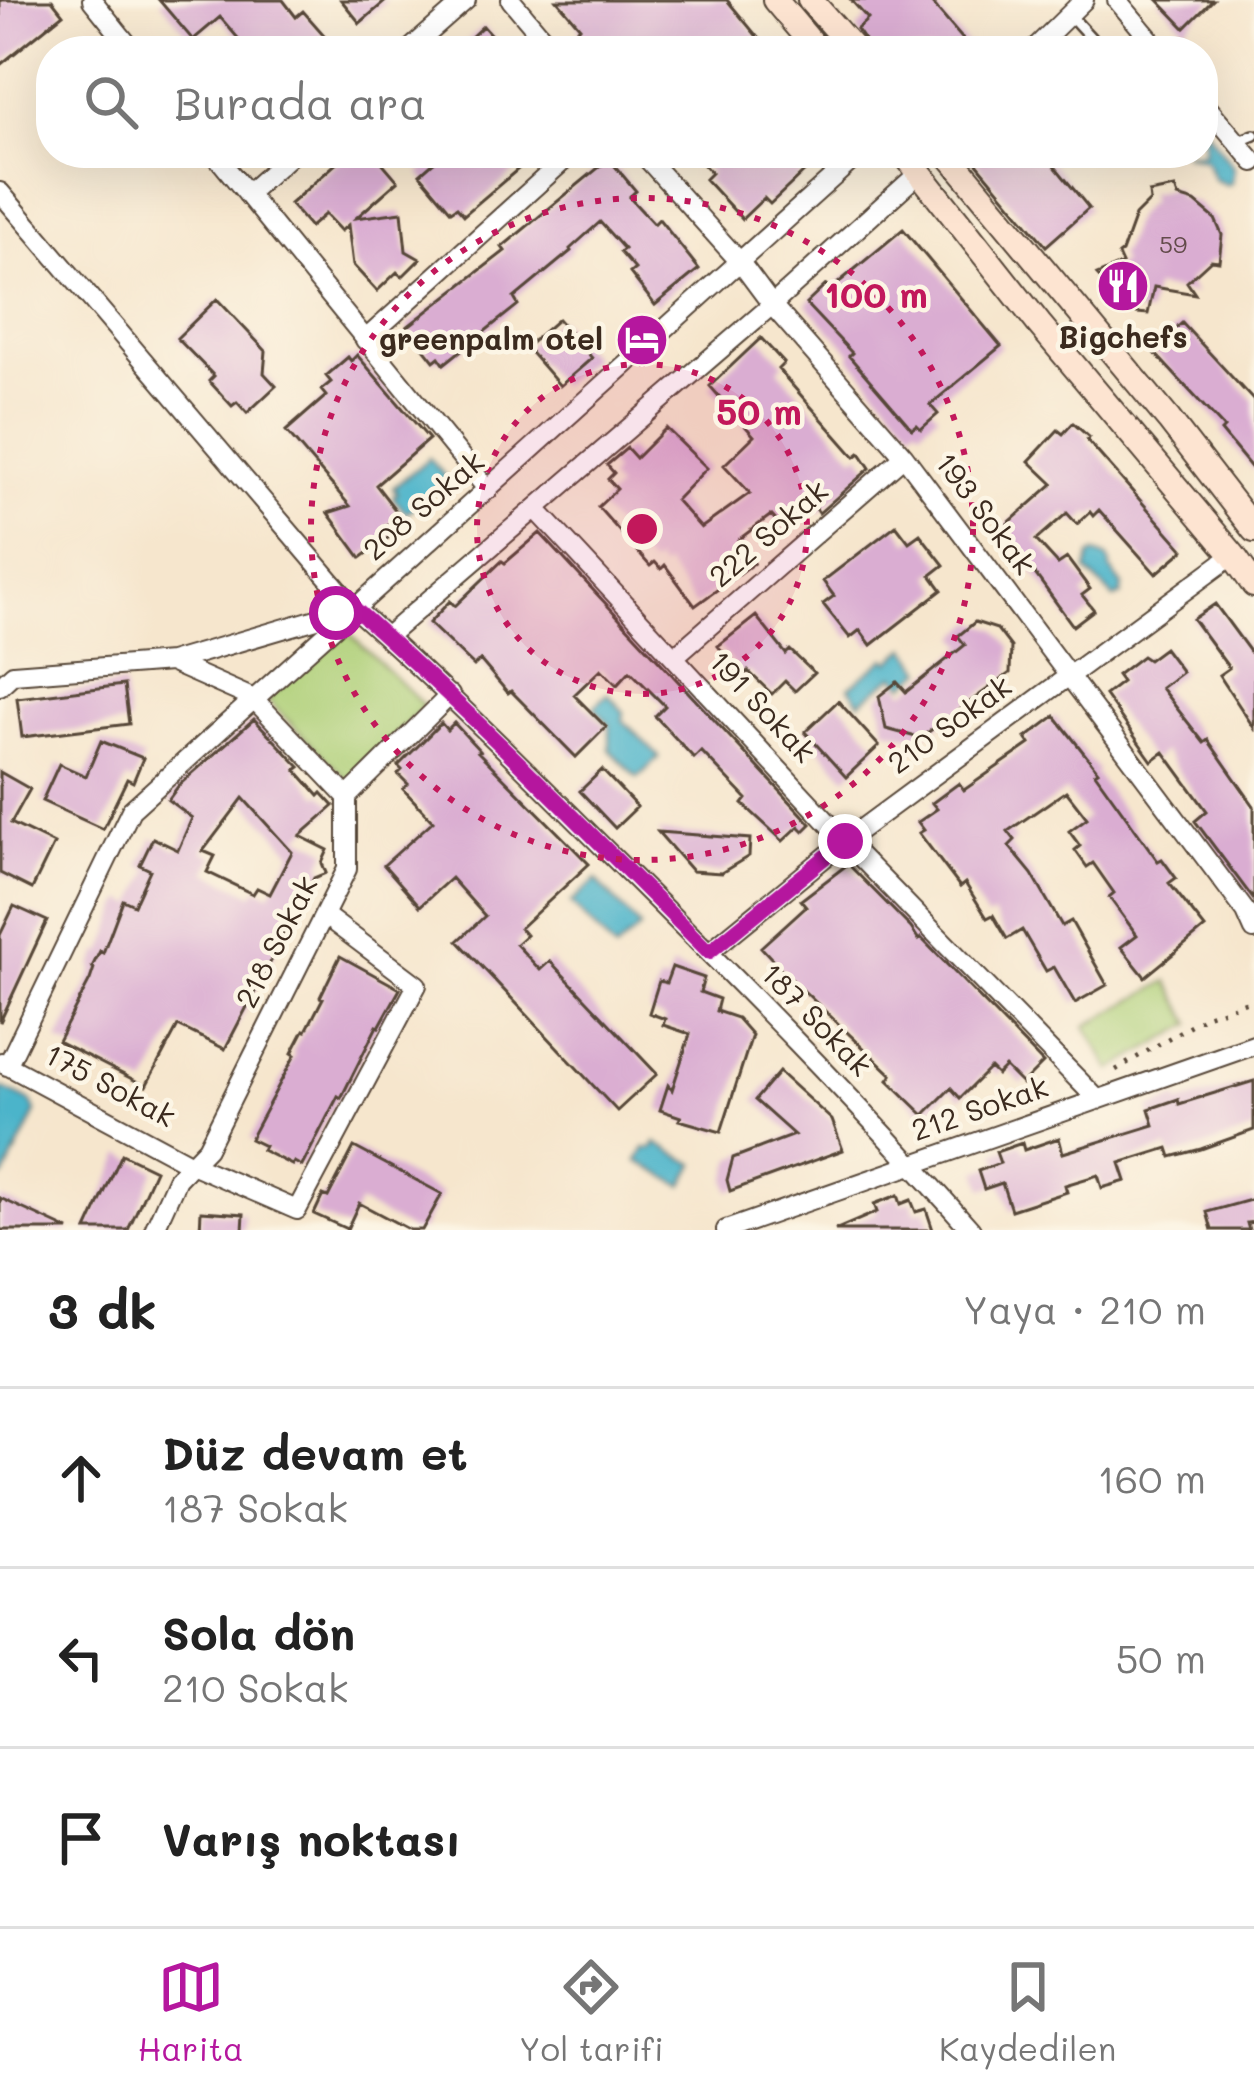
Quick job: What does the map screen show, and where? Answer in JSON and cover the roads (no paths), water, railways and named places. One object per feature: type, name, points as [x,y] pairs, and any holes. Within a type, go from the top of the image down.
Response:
[{"type":"main road","points":[[775,0],[805,36]]},
{"type":"main road","points":[[810,0],[842,36]]},
{"type":"main road","points":[[916,168],[1254,585]]},
{"type":"main road","points":[[959,168],[1253,526]]},
{"type":"street","points":[[92,0],[121,36]]},
{"type":"street","points":[[426,36],[466,0]]},
{"type":"street","points":[[511,0],[541,36]]},
{"type":"street","points":[[1117,0],[1147,36]]},
{"type":"street","points":[[1047,36],[1077,7]]},
{"type":"street","points":[[1218,114],[1245,138],[1254,162]]},
{"type":"street","points":[[226,168],[488,490]]},
{"type":"street","points":[[247,194],[276,168]]},
{"type":"street","points":[[365,340],[555,168]]},
{"type":"street","name":"193 Sokak","points":[[655,168],[904,456],[1246,911],[1254,930]]},
{"type":"street","name":"208 Sokak","points":[[4,1064],[131,810],[843,168]]},
{"type":"street","points":[[386,637],[772,304],[907,168]]},
{"type":"street","name":"187 Sokak","points":[[0,192],[354,608],[450,695],[709,952],[971,1230]]},
{"type":"street","name":"222 Sokak","points":[[674,657],[904,456]]},
{"type":"street","name":"191 Sokak","points":[[536,509],[845,841],[1092,1094]]},
{"type":"street","name":"210 Sokak","points":[[709,952],[845,841],[1233,555]]},
{"type":"street","points":[[4,679],[170,662],[354,608]]},
{"type":"street","points":[[170,662],[254,699],[347,797],[450,695]]},
{"type":"street","name":"218 Sokak","points":[[154,1230],[177,1179],[207,1148],[347,869],[347,797]]},
{"type":"street","name":"175 Sokak","points":[[4,1064],[191,1164],[297,1210],[417,985],[324,915]]},
{"type":"street","name":"212 Sokak","points":[[726,1230],[913,1165],[1092,1094],[1254,1045]]},
{"type":"lane","points":[[1077,7],[1093,36]]},
{"type":"water","points":[[1218,146],[1234,168],[1227,185],[1214,179],[1209,168],[1218,168]]},
{"type":"water","points":[[429,458],[447,479],[406,513],[393,497],[397,493],[393,488]]},
{"type":"water","points":[[1095,553],[1107,557],[1123,586],[1122,595],[1114,598],[1087,571]]},
{"type":"water","points":[[907,648],[924,670],[905,685],[895,675],[860,702],[849,687]]},
{"type":"water","points":[[608,694],[624,712],[623,720],[659,757],[638,778],[610,750],[610,725],[594,707]]},
{"type":"water","points":[[596,880],[640,928],[615,951],[571,903]]},
{"type":"water","points":[[0,1089],[31,1102],[36,1112],[0,1179]]},
{"type":"water","points":[[656,1143],[695,1164],[683,1186],[638,1161],[645,1148],[653,1149]]},
{"type":"place","name":"Bigchefs","points":[[1123,286]]},
{"type":"place","name":"greenpalm otel","points":[[642,340]]}]
